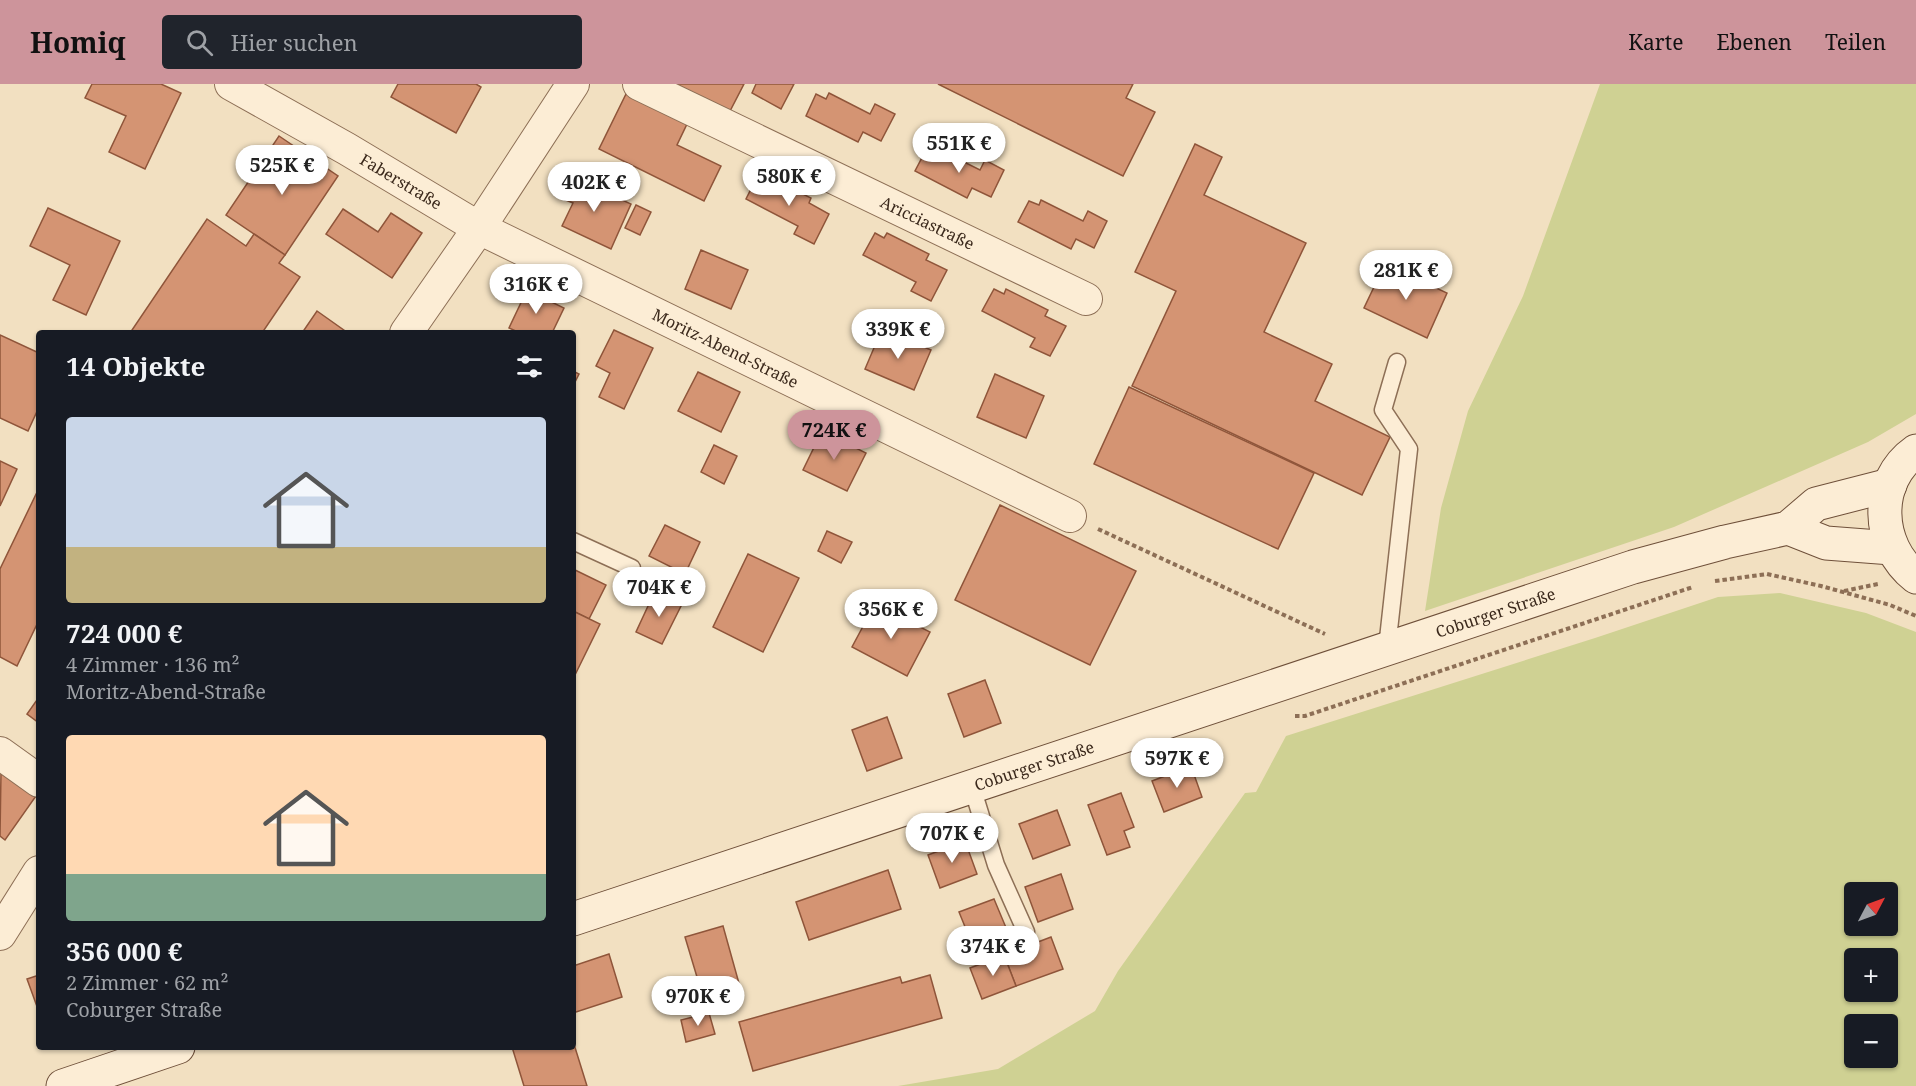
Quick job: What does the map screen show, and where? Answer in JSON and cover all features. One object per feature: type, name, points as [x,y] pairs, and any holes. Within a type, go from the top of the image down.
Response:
[{"type":"street","name":"Faberstraße","points":[[231,84],[347,149],[479,228]]},
{"type":"street","points":[[408,330],[479,228],[573,84]]},
{"type":"street","name":"Aricciastraße","points":[[639,84],[1086,300]]},
{"type":"street","name":"Moritz-Abend-Straße","points":[[479,228],[1070,516]]},
{"type":"street","points":[[1892,548],[1826,543],[1788,528],[1816,504],[1900,469]]},
{"type":"street","points":[[1900,469],[1884,515],[1886,532],[1901,563],[1916,577]]},
{"type":"street","name":"Coburger Straße","points":[[576,918],[1634,567],[1725,542],[1788,528]]},
{"type":"street","points":[[0,753],[36,779]]},
{"type":"street","points":[[0,934],[36,877]]},
{"type":"street","points":[[63,1086],[169,1050]]},
{"type":"lane","points":[[1378,652],[1409,449],[1383,410],[1397,362]]},
{"type":"lane","points":[[576,542],[632,568]]},
{"type":"lane","points":[[972,787],[996,865],[1026,932]]},
{"type":"path","points":[[1070,516],[1378,652]]},
{"type":"path","points":[[1710,581],[1767,574],[1890,605],[1916,616]]},
{"type":"path","points":[[1293,716],[1305,716],[1699,585]]},
{"type":"green space","points":[[1600,84],[1916,84],[1916,414],[1868,442],[1674,527],[1425,611],[1441,508],[1468,411],[1523,296]]},
{"type":"green space","points":[[1780,593],[1866,613],[1916,632],[1916,1086],[898,1086],[998,1069],[1095,1011],[1118,971],[1245,793],[1256,792],[1286,736],[1718,597]]},
{"type":"building","points":[[92,84],[161,84],[181,93],[145,169],[109,152],[126,116],[85,98]]},
{"type":"building","points":[[398,84],[476,84],[481,87],[456,133],[391,97]]},
{"type":"building","points":[[675,84],[744,84],[729,113]]},
{"type":"building","points":[[756,84],[794,84],[781,109],[752,93]]},
{"type":"building","points":[[938,84],[1133,84],[1126,98],[1155,112],[1123,176]]},
{"type":"building","points":[[829,93],[870,114],[875,104],[895,114],[881,141],[863,132],[858,142],[806,116],[816,94],[826,99]]},
{"type":"building","points":[[626,94],[687,124],[677,145],[721,166],[704,201],[599,149]]},
{"type":"building","points":[[279,136],[338,176],[285,255],[226,215]]},
{"type":"building","points":[[1195,144],[1222,157],[1204,195],[1306,243],[1264,332],[1332,364],[1315,401],[1390,437],[1362,495],[1132,386],[1176,291],[1135,272]]},
{"type":"building","points":[[938,149],[980,170],[985,160],[1004,170],[991,197],[972,188],[967,198],[915,171],[926,150],[935,155]]},
{"type":"building","points":[[571,176],[631,204],[611,249],[562,226],[573,203],[561,198]]},
{"type":"building","points":[[757,177],[766,182],[769,177],[811,198],[809,203],[829,214],[814,244],[794,234],[798,226],[746,199]]},
{"type":"building","points":[[1041,200],[1083,221],[1088,211],[1107,221],[1094,248],[1076,239],[1071,249],[1018,222],[1029,201],[1039,205]]},
{"type":"building","points":[[636,205],[651,212],[640,235],[625,228]]},
{"type":"building","points":[[48,208],[120,241],[86,315],[53,300],[70,265],[30,246]]},
{"type":"building","points":[[343,209],[378,232],[391,213],[422,233],[392,278],[326,234]]},
{"type":"building","points":[[207,219],[246,246],[254,234],[285,255],[279,263],[300,277],[264,330],[132,330]]},
{"type":"building","points":[[875,233],[884,238],[887,233],[929,254],[926,260],[947,270],[931,301],[911,291],[916,282],[863,255]]},
{"type":"building","points":[[701,250],[748,270],[731,309],[685,289]]},
{"type":"building","points":[[1385,264],[1447,293],[1427,338],[1364,308]]},
{"type":"building","points":[[994,289],[1004,294],[1006,289],[1048,310],[1045,316],[1066,326],[1050,356],[1030,347],[1035,338],[982,311]]},
{"type":"building","points":[[527,290],[564,308],[553,330],[513,330],[509,328]]},
{"type":"building","points":[[317,311],[344,330],[304,330]]},
{"type":"building","points":[[882,329],[931,350],[914,390],[865,369]]},
{"type":"building","points":[[614,330],[653,348],[624,409],[599,397],[610,373],[596,366]]},
{"type":"building","points":[[0,335],[36,352],[36,414],[28,431],[0,418]]},
{"type":"building","points":[[698,372],[740,392],[721,432],[678,411]]},
{"type":"building","points":[[995,374],[1044,396],[1026,438],[977,417]]},
{"type":"building","points":[[1129,387],[1314,473],[1278,549],[1094,464]]},
{"type":"building","points":[[822,431],[866,453],[847,491],[803,470]]},
{"type":"building","points":[[714,445],[737,456],[724,484],[701,472]]},
{"type":"building","points":[[0,461],[17,469],[0,506]]},
{"type":"building","points":[[36,494],[36,626],[17,666],[0,657],[0,569]]},
{"type":"building","points":[[1000,505],[1136,571],[1090,665],[955,600]]},
{"type":"building","points":[[665,525],[700,542],[685,574],[649,556]]},
{"type":"building","points":[[827,531],[852,542],[841,563],[818,551]]},
{"type":"building","points":[[748,554],[799,578],[763,652],[713,627]]},
{"type":"building","points":[[576,570],[606,585],[589,619],[576,612]]},
{"type":"building","points":[[655,591],[682,604],[662,644],[636,632]]},
{"type":"building","points":[[875,604],[930,632],[907,676],[852,647]]},
{"type":"building","points":[[576,612],[600,624],[576,673]]},
{"type":"building","points":[[985,680],[1001,723],[964,737],[948,694]]},
{"type":"building","points":[[36,701],[36,721],[27,714]]},
{"type":"building","points":[[887,717],[902,758],[867,771],[852,730]]},
{"type":"building","points":[[1191,766],[1202,797],[1164,812],[1152,781]]},
{"type":"building","points":[[1,772],[36,796],[5,840],[0,836]]},
{"type":"building","points":[[1121,793],[1134,827],[1124,831],[1130,847],[1107,855],[1088,805]]},
{"type":"building","points":[[1057,810],[1070,845],[1033,859],[1019,824]]},
{"type":"building","points":[[965,841],[977,874],[940,888],[928,855]]},
{"type":"building","points":[[888,870],[901,909],[809,940],[796,902]]},
{"type":"building","points":[[1061,874],[1073,909],[1038,922],[1025,887]]},
{"type":"building","points":[[994,899],[1007,930],[972,944],[959,912]]},
{"type":"building","points":[[723,926],[740,987],[703,997],[685,937]]},
{"type":"building","points":[[1051,937],[1063,969],[1016,986],[1004,955]]},
{"type":"building","points":[[609,954],[622,997],[576,1012],[576,965]]},
{"type":"building","points":[[1004,955],[1016,986],[982,999],[970,968]]},
{"type":"building","points":[[930,975],[942,1018],[753,1071],[739,1022],[900,977],[902,983]]},
{"type":"building","points":[[36,976],[36,1004],[27,979]]},
{"type":"building","points":[[709,1013],[715,1034],[686,1042],[681,1020]]},
{"type":"building","points":[[513,1050],[576,1050],[587,1086],[524,1086]]}]
